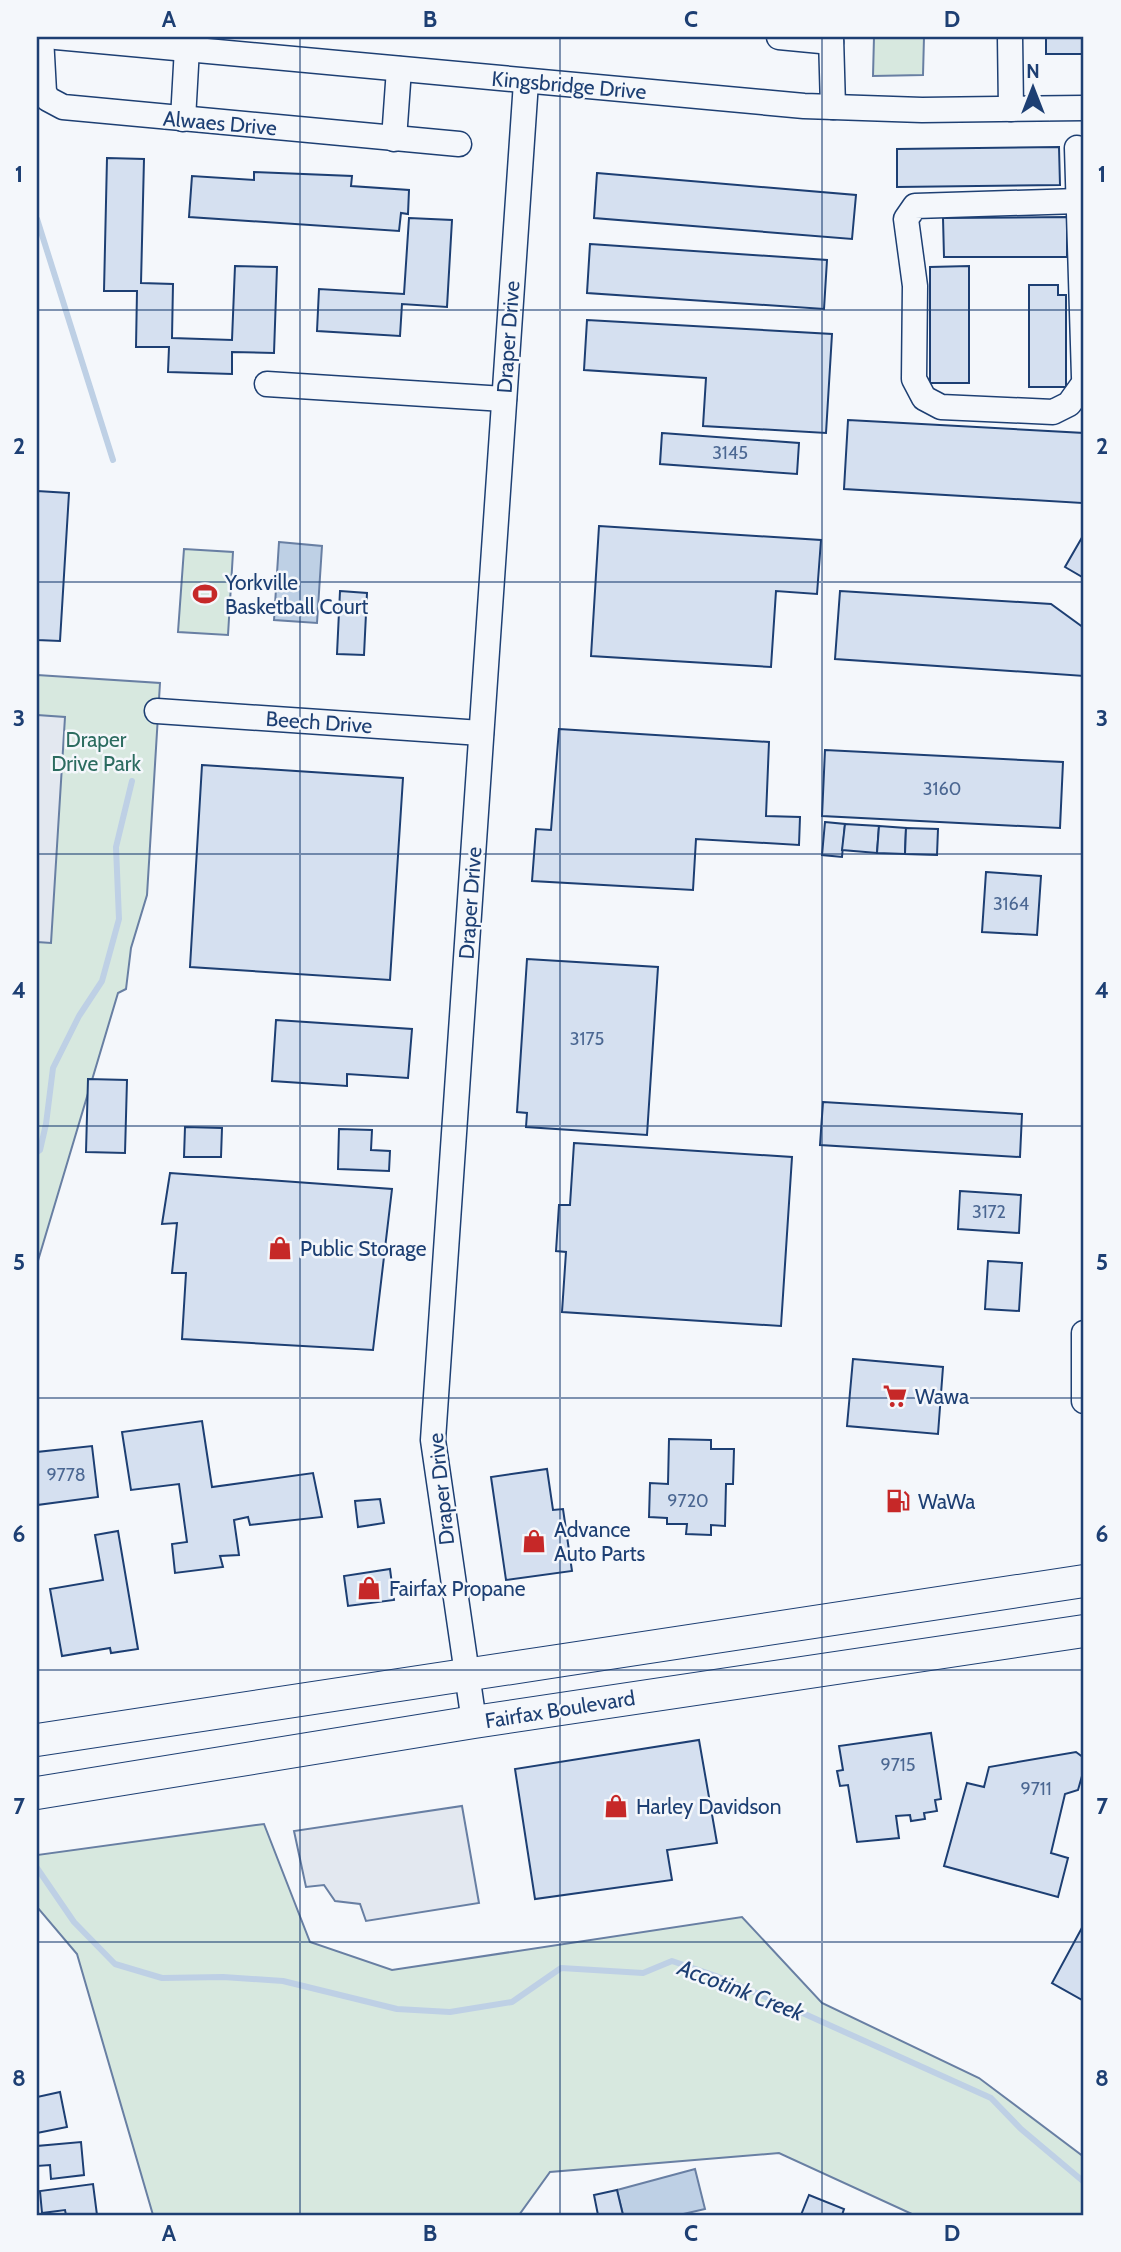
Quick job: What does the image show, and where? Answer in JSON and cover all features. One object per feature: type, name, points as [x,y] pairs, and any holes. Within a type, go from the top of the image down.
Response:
[{"type":"main road","points":[[37,1740],[466,1677],[1084,1581]]},
{"type":"main road","name":"Fairfax Boulevard","points":[[37,1793],[474,1722],[1084,1631]]},
{"type":"street","name":"Alwaes Drive","points":[[40,37],[44,92],[48,99],[56,104],[183,119],[459,144]]},
{"type":"street","name":"Kingsbridge Drive","points":[[70,37],[526,82],[833,107],[922,110],[1084,108]]},
{"type":"street","points":[[779,37],[831,39],[833,107]]},
{"type":"street","points":[[1010,37],[1011,109]]},
{"type":"street","points":[[183,119],[187,48]]},
{"type":"street","points":[[394,139],[398,69]]},
{"type":"street","name":"Draper Drive","points":[[474,1722],[433,1440],[526,82]]},
{"type":"street","points":[[1077,148],[1083,275],[1084,377]]},
{"type":"street","points":[[1079,201],[915,206],[906,219],[915,286],[914,379],[924,398],[941,407],[1053,412],[1069,404],[1084,383]]},
{"type":"street","points":[[267,384],[504,399]]},
{"type":"street","name":"Beech Drive","points":[[156,711],[481,733]]},
{"type":"street","points":[[1084,1332],[1084,1401]]},
{"type":"green space","points":[[874,37],[924,37],[923,75],[873,76]]},
{"type":"green space","name":"Yorkville Basketball Court","points":[[184,549],[233,552],[228,635],[178,632]]},
{"type":"green space","name":"Draper Drive Park","points":[[37,675],[160,683],[147,895],[131,948],[126,989],[118,993],[37,1264]]},
{"type":"green space","points":[[264,1824],[310,1942],[392,1970],[742,1917],[822,2003],[979,2078],[1084,2157],[1084,2215],[914,2215],[779,2153],[550,2172],[519,2215],[153,2215],[77,1954],[37,1907],[37,1855]]},
{"type":"shaded area","points":[[37,715],[65,717],[51,943],[37,942]]},
{"type":"shaded area","points":[[462,1806],[479,1903],[366,1921],[360,1904],[335,1901],[324,1885],[306,1887],[294,1831]]},
{"type":"water","points":[[279,542],[322,546],[317,623],[274,620]]},
{"type":"water","points":[[695,2169],[705,2209],[679,2215],[623,2215],[617,2190]]},
{"type":"building","points":[[1046,37],[1084,37],[1084,54],[1046,54]]},
{"type":"building","points":[[1059,147],[1060,185],[897,187],[897,149]]},
{"type":"building","points":[[107,158],[144,159],[141,283],[173,284],[172,338],[232,340],[235,266],[277,267],[274,353],[232,352],[232,374],[168,372],[169,347],[136,347],[137,291],[104,291]]},
{"type":"building","points":[[254,172],[352,176],[351,186],[409,190],[408,214],[401,213],[399,231],[189,217],[192,176],[254,180]]},
{"type":"building","points":[[597,173],[856,195],[852,239],[594,218]]},
{"type":"building","points":[[1067,217],[1067,257],[944,257],[943,218]]},
{"type":"building","points":[[409,218],[452,220],[447,307],[402,304],[400,336],[317,331],[319,289],[404,294]]},
{"type":"building","points":[[590,244],[827,260],[824,309],[587,293]]},
{"type":"building","points":[[969,266],[969,383],[930,383],[930,267]]},
{"type":"building","points":[[1029,285],[1058,285],[1058,295],[1066,295],[1066,387],[1029,387]]},
{"type":"building","points":[[587,320],[832,334],[826,433],[703,426],[706,378],[584,370]]},
{"type":"building","points":[[848,420],[1084,433],[1082,503],[844,489]]},
{"type":"building","points":[[662,433],[799,443],[797,474],[660,464]]},
{"type":"building","points":[[37,491],[69,493],[60,641],[37,640]]},
{"type":"building","points":[[599,526],[821,540],[817,594],[776,591],[771,667],[591,656]]},
{"type":"building","points":[[1084,534],[1084,578],[1065,567]]},
{"type":"building","points":[[340,591],[367,593],[364,655],[337,654]]},
{"type":"building","points":[[840,591],[1051,604],[1084,628],[1084,676],[835,659]]},
{"type":"building","points":[[559,729],[769,742],[766,816],[800,817],[799,845],[696,839],[693,890],[532,881],[536,829],[551,830]]},
{"type":"building","points":[[825,750],[1063,762],[1060,828],[822,816]]},
{"type":"building","points":[[202,765],[403,778],[390,980],[190,967]]},
{"type":"building","points":[[825,822],[845,824],[842,857],[822,855]]},
{"type":"building","points":[[845,824],[879,826],[877,853],[842,850]]},
{"type":"building","points":[[879,826],[906,828],[905,854],[877,853]]},
{"type":"building","points":[[906,828],[938,829],[937,855],[905,854]]},
{"type":"building","points":[[986,872],[1041,876],[1037,935],[982,932]]},
{"type":"building","points":[[527,959],[658,967],[647,1135],[526,1127],[527,1113],[517,1112]]},
{"type":"building","points":[[276,1020],[412,1029],[408,1078],[347,1074],[347,1086],[272,1081]]},
{"type":"building","points":[[88,1079],[127,1080],[125,1153],[86,1152]]},
{"type":"building","points":[[823,1102],[1022,1114],[1020,1157],[820,1145]]},
{"type":"building","points":[[185,1127],[222,1128],[221,1157],[184,1157]]},
{"type":"building","points":[[339,1129],[372,1130],[371,1150],[390,1151],[389,1171],[338,1169]]},
{"type":"building","points":[[574,1143],[792,1157],[781,1326],[562,1312],[566,1252],[556,1251],[559,1205],[570,1205]]},
{"type":"building","name":"Public Storage","points":[[170,1173],[392,1189],[373,1350],[182,1339],[186,1273],[172,1273],[177,1223],[162,1224]]},
{"type":"building","points":[[960,1191],[1021,1195],[1019,1233],[958,1229]]},
{"type":"building","points":[[988,1261],[1022,1263],[1019,1311],[985,1309]]},
{"type":"building","name":"Wawa","points":[[853,1359],[943,1367],[938,1434],[847,1426]]},
{"type":"building","points":[[202,1421],[212,1487],[313,1473],[322,1517],[250,1525],[248,1517],[234,1520],[239,1555],[220,1556],[223,1567],[175,1573],[172,1544],[187,1542],[179,1484],[131,1490],[122,1432]]},
{"type":"building","points":[[669,1439],[711,1440],[711,1449],[734,1449],[733,1484],[726,1484],[725,1526],[711,1525],[711,1535],[686,1534],[687,1524],[667,1524],[667,1518],[649,1517],[650,1483],[668,1484]]},
{"type":"building","points":[[92,1446],[98,1497],[37,1505],[37,1452]]},
{"type":"building","name":"Advance Auto Parts","points":[[547,1469],[553,1510],[563,1509],[572,1571],[506,1580],[491,1477]]},
{"type":"building","points":[[380,1499],[384,1523],[358,1527],[355,1501]]},
{"type":"building","points":[[118,1531],[138,1649],[111,1653],[110,1648],[62,1656],[50,1589],[103,1580],[95,1535]]},
{"type":"building","name":"Fairfax Propane","points":[[390,1569],[394,1600],[348,1606],[344,1576]]},
{"type":"building","points":[[931,1733],[941,1799],[935,1800],[937,1811],[924,1813],[925,1819],[911,1821],[910,1815],[896,1816],[899,1838],[857,1842],[848,1785],[840,1786],[837,1771],[843,1770],[839,1746]]},
{"type":"building","name":"Harley Davidson","points":[[699,1740],[717,1843],[667,1850],[672,1880],[535,1899],[515,1769]]},
{"type":"building","points":[[1076,1752],[1084,1758],[1084,1769],[1078,1790],[1065,1794],[1051,1853],[1068,1858],[1058,1897],[944,1866],[967,1783],[984,1787],[989,1767]]},
{"type":"building","points":[[1084,1924],[1084,2001],[1052,1983]]},
{"type":"building","points":[[60,2092],[67,2127],[37,2133],[37,2097]]},
{"type":"building","points":[[81,2142],[84,2175],[51,2179],[50,2165],[37,2166],[37,2146]]},
{"type":"building","points":[[93,2184],[97,2215],[66,2215],[65,2210],[42,2213],[40,2191]]},
{"type":"building","points":[[617,2190],[623,2215],[598,2215],[594,2195]]},
{"type":"building","points":[[809,2195],[844,2209],[842,2215],[801,2215]]},
{"type":"waterway","points":[[37,219],[113,460]]},
{"type":"waterway","points":[[37,1152],[40,1150],[46,1124],[53,1068],[79,1016],[102,981],[119,919],[116,847],[132,781]]},
{"type":"waterway","name":"Accotink Creek","points":[[37,1868],[74,1922],[115,1964],[162,1978],[223,1977],[283,1981],[397,2009],[450,2012],[512,2002],[561,1968],[643,1973],[672,1961],[787,2006],[991,2098],[1021,2129],[1084,2182]]},
{"type":"place","name":"Yorkville Basketball Court","points":[[205,594]]},
{"type":"place","name":"Public Storage","points":[[280,1248]]},
{"type":"place","name":"Wawa","points":[[895,1396]]},
{"type":"place","name":"WaWa","points":[[898,1501]]},
{"type":"place","name":"Advance Auto Parts","points":[[534,1541]]},
{"type":"place","name":"Fairfax Propane","points":[[369,1588]]},
{"type":"place","name":"Harley Davidson","points":[[616,1806]]}]
